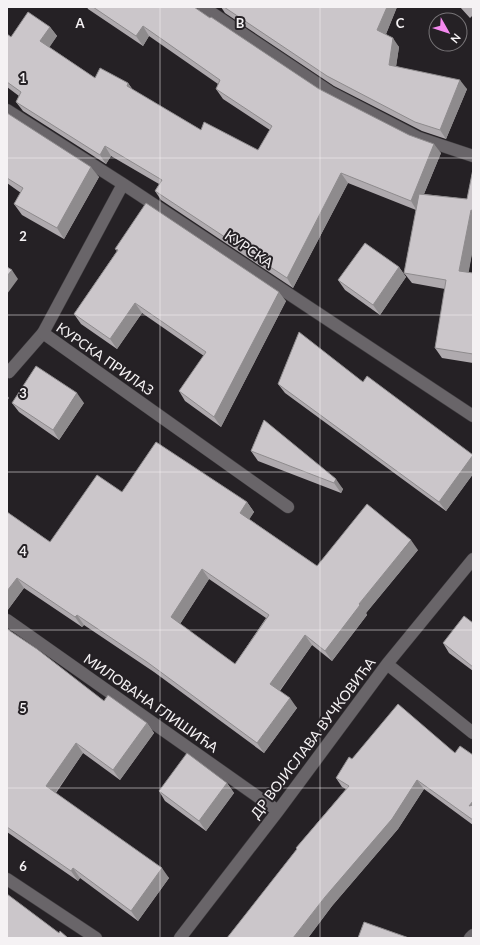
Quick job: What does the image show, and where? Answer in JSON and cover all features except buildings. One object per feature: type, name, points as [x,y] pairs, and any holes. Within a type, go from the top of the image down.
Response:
[{"type":"street","points":[[203,7],[330,92],[419,138],[473,156]]},
{"type":"street","name":"КУРСКА","points":[[7,110],[123,184],[473,416]]},
{"type":"street","name":"КУРСКА ПРИЛАЗ","points":[[123,184],[43,332],[288,507]]},
{"type":"street","points":[[7,371],[9,372],[43,332]]},
{"type":"street","name":"ДР ВОЈИСЛАВА ВУЧКОВИЋА","points":[[180,938],[278,811],[387,664],[473,559]]},
{"type":"street","name":"МИЛОВАНА ГЛИШИЋА","points":[[7,620],[278,811]]},
{"type":"street","points":[[387,664],[473,733]]},
{"type":"street","points":[[7,878],[96,938]]},
{"type":"street","points":[[470,938],[473,935]]}]
